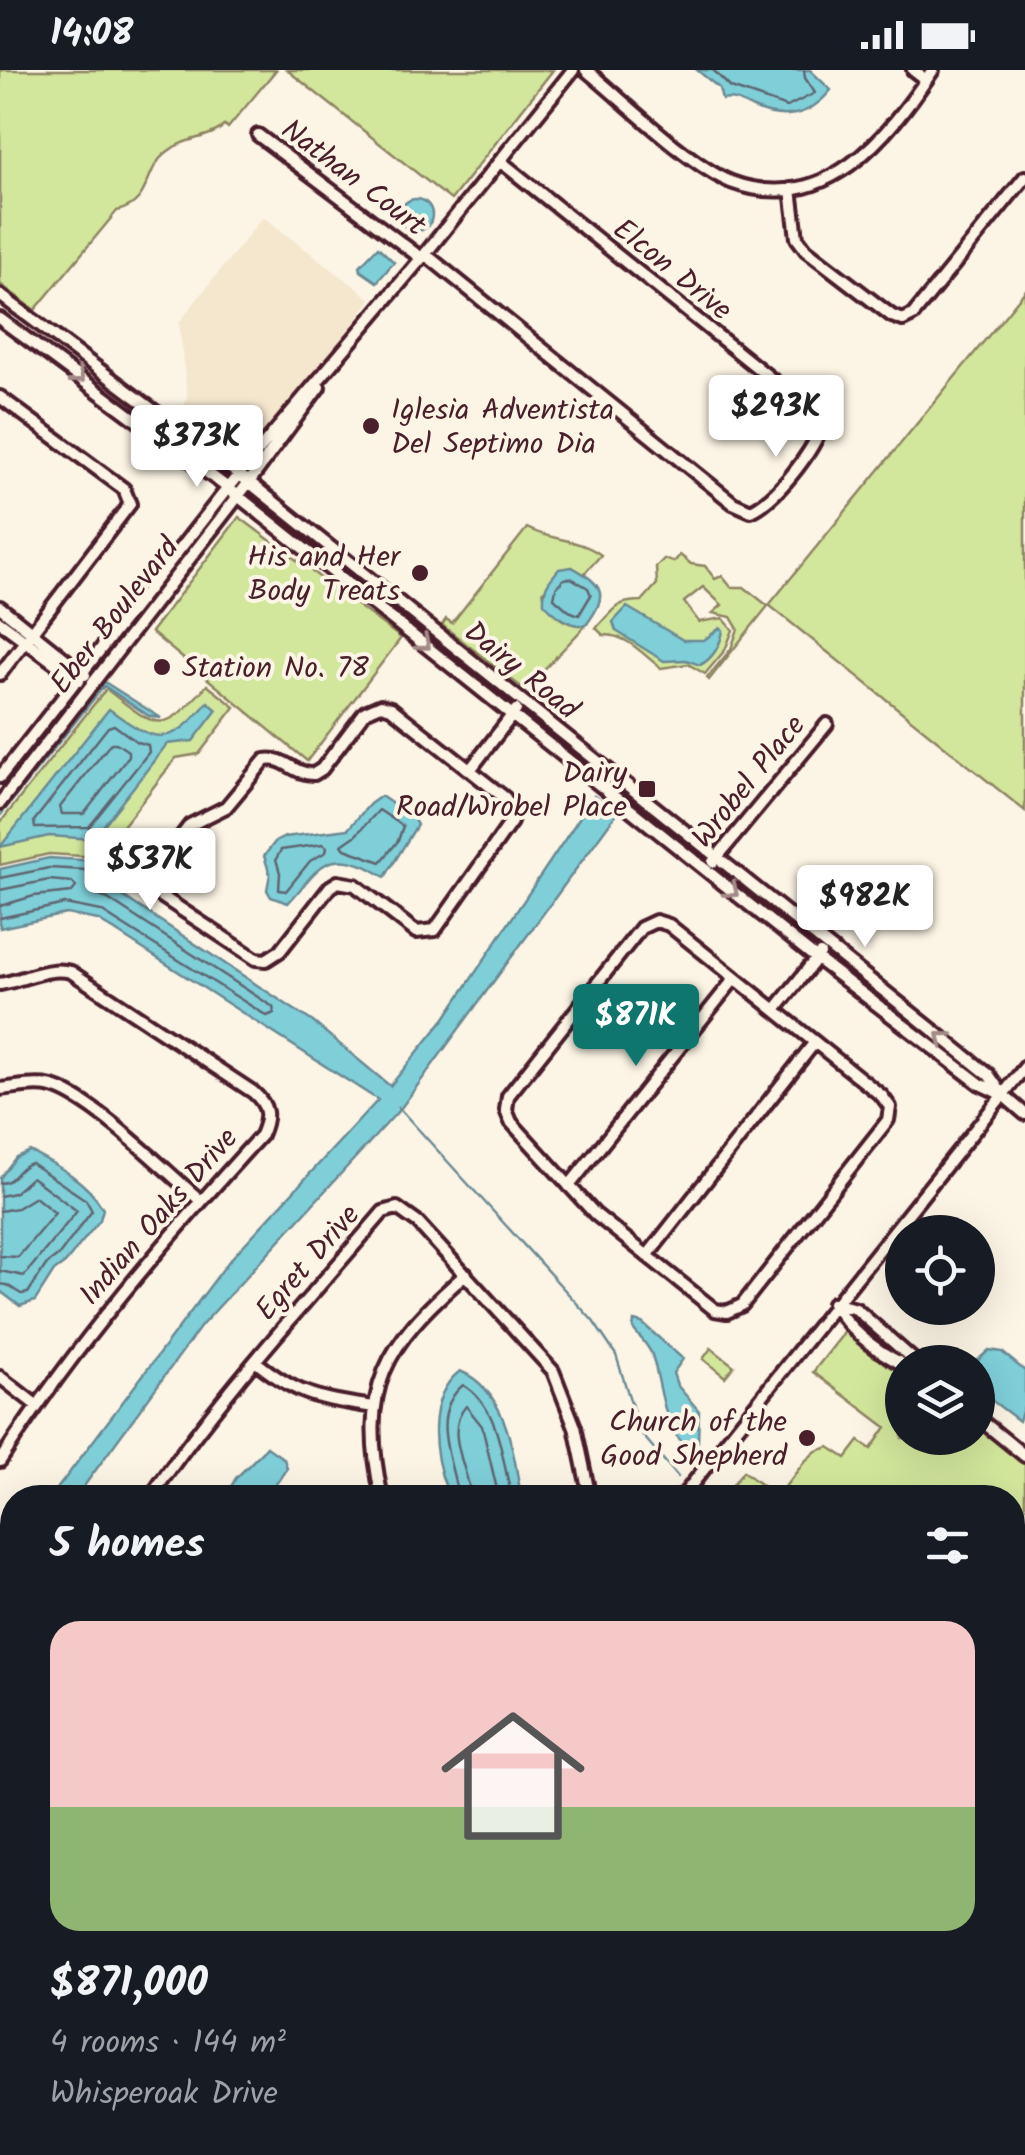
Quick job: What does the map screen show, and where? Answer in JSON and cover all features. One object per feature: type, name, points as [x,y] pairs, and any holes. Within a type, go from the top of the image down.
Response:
[{"type":"street","name":"Eber Boulevard","points":[[0,803],[233,492],[238,475],[573,70]]},
{"type":"street","points":[[586,70],[701,165],[730,182],[760,190],[791,189],[846,170],[874,148],[930,75],[914,70]]},
{"type":"street","name":"Nathan Court","points":[[258,135],[423,256]]},
{"type":"street","name":"Elcon Drive","points":[[423,256],[733,503],[751,511],[765,504],[815,443],[821,428],[810,410],[500,161]]},
{"type":"street","points":[[791,189],[797,238],[806,250],[892,316],[903,320],[913,315],[1025,176]]},
{"type":"street","name":"Dairy Road","points":[[0,295],[249,482],[989,1075],[1002,1095]]},
{"type":"street","name":"Eber Boulevard","points":[[0,777],[233,492],[249,482],[375,313]]},
{"type":"street","name":"Dairy Road","points":[[0,318],[233,492],[816,958],[1025,1114]]},
{"type":"street","points":[[0,397],[129,496],[128,511],[0,674]]},
{"type":"street","points":[[0,607],[30,638],[92,684]]},
{"type":"street","points":[[0,622],[30,638]]},
{"type":"street","points":[[470,770],[522,702]]},
{"type":"street","points":[[372,706],[391,708],[470,770],[510,804],[511,822],[435,930],[416,932],[355,884],[338,882],[280,951],[266,960],[256,959],[161,896],[156,888],[156,868],[190,826],[226,806],[265,760],[283,760],[296,771],[314,774],[372,706]]},
{"type":"street","name":"Wrobel Place","points":[[706,871],[827,724]]},
{"type":"street","points":[[656,921],[669,926],[735,978],[882,1096],[890,1107],[888,1120],[742,1305],[727,1312],[715,1310],[595,1214],[512,1122],[506,1110],[508,1096],[641,928],[656,921]]},
{"type":"street","points":[[775,1010],[827,946]]},
{"type":"street","name":"Indian Oaks Drive","points":[[0,984],[48,970],[71,972],[264,1102],[268,1119],[261,1136],[200,1201],[94,1328],[36,1405],[0,1462]]},
{"type":"street","points":[[569,1186],[735,978]]},
{"type":"street","points":[[646,1256],[816,1042]]},
{"type":"street","points":[[691,1485],[1025,1068]]},
{"type":"street","points":[[0,1089],[40,1084],[61,1090],[108,1122],[200,1201]]},
{"type":"street","name":"Egret Drive","points":[[159,1485],[192,1436],[383,1212],[397,1208],[407,1212],[553,1371],[575,1427],[587,1485]]},
{"type":"street","points":[[379,1485],[372,1450],[373,1407],[390,1357],[425,1312],[466,1274]]},
{"type":"street","points":[[834,1303],[856,1309],[897,1345]]},
{"type":"street","points":[[834,1303],[852,1329],[885,1352]]},
{"type":"street","points":[[255,1361],[285,1385],[303,1393],[373,1407]]},
{"type":"street","points":[[0,1377],[36,1405]]},
{"type":"street","points":[[995,1432],[1025,1456]]},
{"type":"shaded area","points":[[263,217],[371,299],[240,460],[181,417],[187,396],[179,322]]},
{"type":"green space","points":[[0,70],[276,70],[228,128],[225,125],[167,152],[136,201],[117,211],[35,310],[0,284]]},
{"type":"green space","points":[[287,70],[553,70],[451,200]]},
{"type":"green space","points":[[1025,291],[1025,811],[769,605]]},
{"type":"green space","points":[[239,517],[401,638],[307,761],[151,632]]},
{"type":"green space","points":[[527,528],[583,545],[601,555],[584,574],[572,567],[543,591],[557,616],[586,625],[536,678],[521,687],[442,625],[446,619],[452,623]]},
{"type":"green space","points":[[680,555],[691,564],[705,566],[715,579],[722,576],[731,587],[744,587],[768,606],[709,680],[731,649],[738,629],[731,617],[713,613],[722,605],[703,587],[684,602],[699,622],[723,618],[733,630],[725,650],[705,674],[688,664],[661,668],[627,642],[603,635],[596,628],[621,605],[642,601],[657,584],[656,567],[664,559],[674,562]]},
{"type":"green space","points":[[207,685],[235,707],[199,754],[176,758],[99,857],[49,854],[0,865],[0,823],[106,689],[148,719],[158,721],[179,713]]},
{"type":"green space","points":[[847,1329],[885,1357],[885,1426],[813,1372]]},
{"type":"green space","points":[[711,1348],[734,1366],[725,1377],[703,1359]]},
{"type":"green space","points":[[885,1428],[885,1455],[995,1455],[995,1440],[1025,1464],[1025,1485],[786,1485],[816,1451],[829,1447],[846,1458],[859,1441],[871,1449]]},
{"type":"green space","points":[[743,1471],[761,1485],[733,1485]]},
{"type":"water","points":[[697,70],[810,70],[831,90],[805,111],[775,114],[734,100],[722,100],[719,88]]},
{"type":"water","points":[[416,199],[427,204],[432,215],[427,226],[416,231],[405,226],[400,215],[405,204]]},
{"type":"water","points":[[378,247],[394,262],[377,282],[360,266]]},
{"type":"water","points":[[572,567],[591,579],[600,592],[598,606],[586,625],[568,622],[544,603],[552,577],[559,569]]},
{"type":"water","points":[[627,607],[683,640],[704,640],[720,628],[720,641],[700,665],[686,660],[664,661],[616,631],[613,622]]},
{"type":"water","points":[[103,681],[161,718],[149,716],[104,686],[0,816]]},
{"type":"water","points":[[208,702],[217,710],[193,741],[167,744],[93,839],[49,836],[0,847],[109,709],[138,729],[161,736],[183,728]]},
{"type":"water","points":[[381,796],[417,825],[385,877],[365,866],[338,861],[320,868],[288,903],[271,897],[264,856],[275,842],[285,837],[348,829]]},
{"type":"water","points":[[594,796],[617,813],[401,1108],[201,1326],[85,1485],[60,1485],[229,1261],[378,1100],[98,920],[66,914],[0,928],[0,869],[49,858],[99,861],[105,856],[98,885],[112,889],[313,1022],[390,1086],[445,1018]]},
{"type":"water","points":[[30,1151],[80,1182],[103,1209],[100,1220],[54,1271],[35,1301],[20,1306],[0,1291],[0,1178],[16,1157]]},
{"type":"water","points":[[634,1321],[642,1323],[683,1359],[673,1373],[677,1385],[699,1411],[698,1442],[692,1449],[682,1442],[669,1421],[652,1355],[633,1329]]},
{"type":"water","points":[[995,1351],[1025,1371],[1025,1403],[1019,1421],[995,1403]]},
{"type":"water","points":[[460,1371],[488,1393],[506,1425],[519,1485],[445,1485],[435,1428],[441,1396]]},
{"type":"water","points":[[267,1447],[284,1459],[287,1468],[275,1485],[232,1485]]},
{"type":"waterway","points":[[398,1107],[593,1321],[616,1355],[640,1432],[678,1477]]},
{"type":"place","name":"Iglesia Adventista Del Septimo Dia","points":[[371,426]]},
{"type":"place","name":"His and Her Body Treats","points":[[420,573]]},
{"type":"place","name":"Station No. 78","points":[[162,667]]},
{"type":"place","name":"Dairy Road/Wrobel Place","points":[[647,789]]},
{"type":"place","name":"Church of the Good Shepherd","points":[[807,1438]]}]
